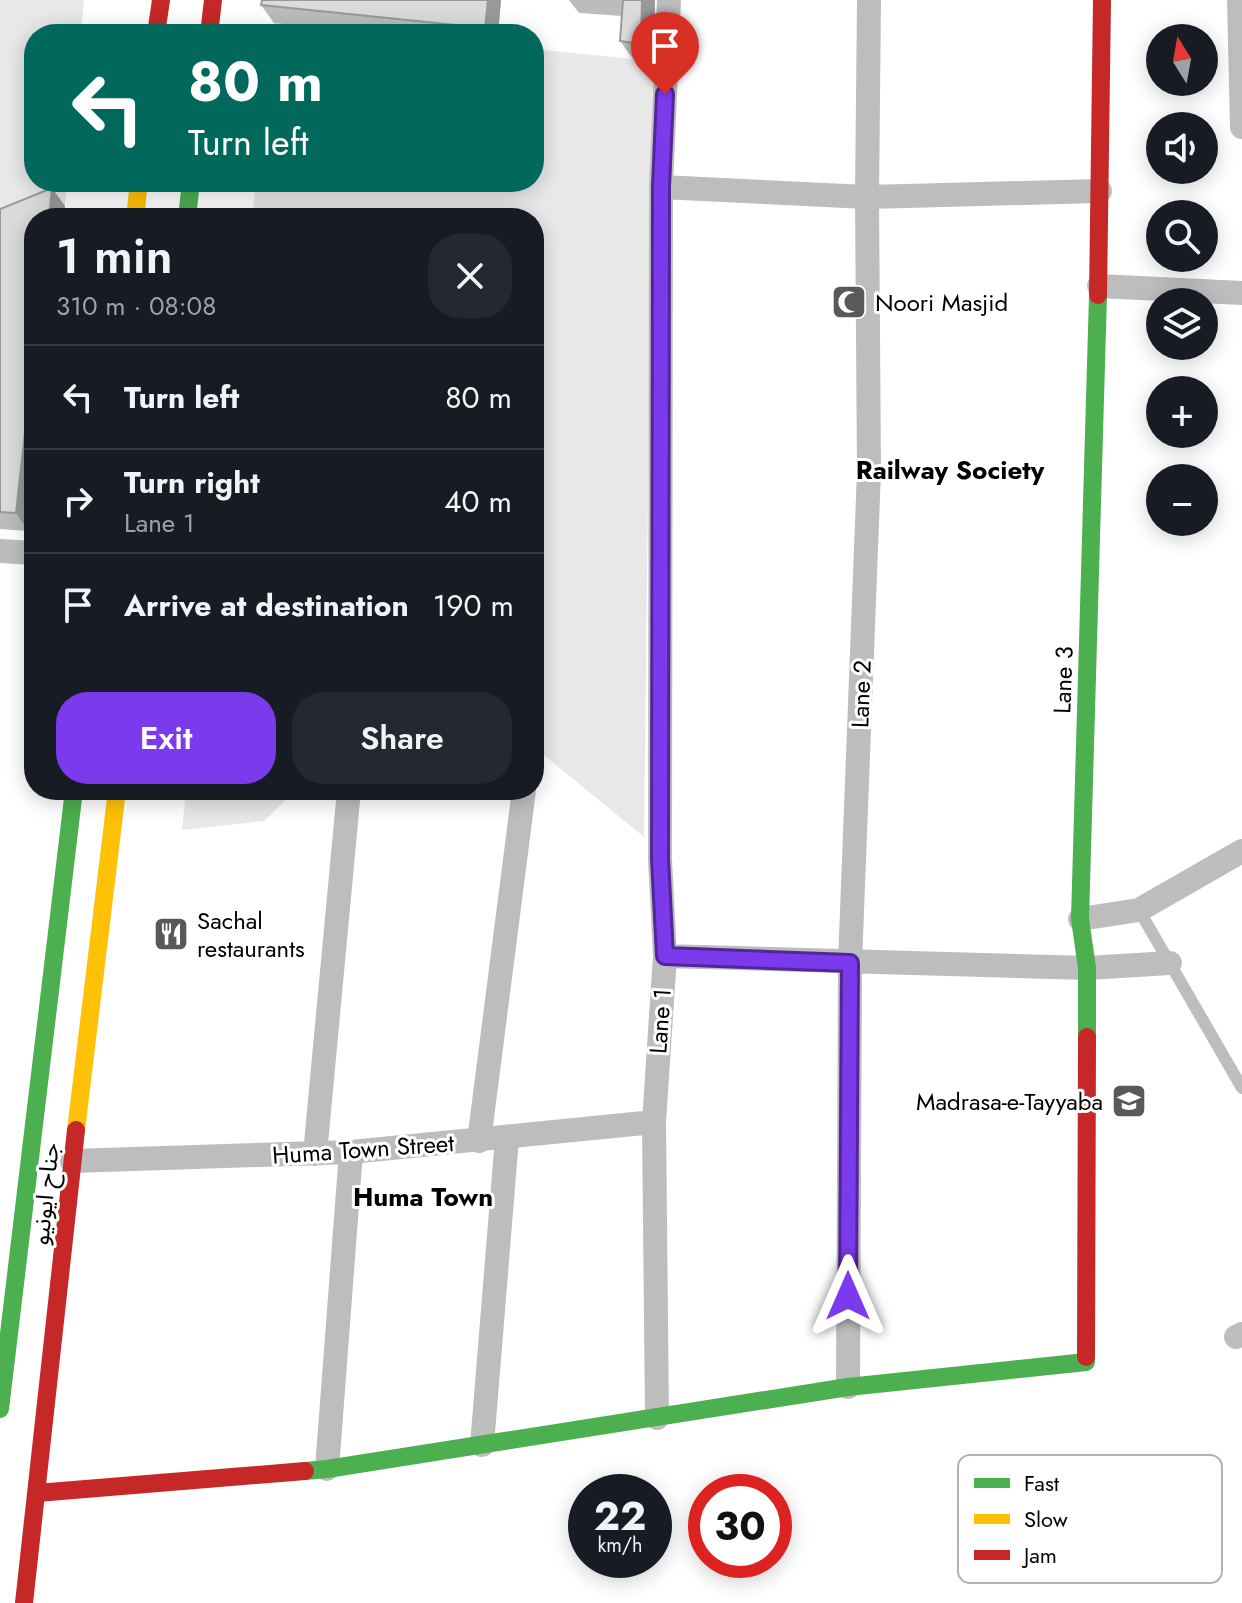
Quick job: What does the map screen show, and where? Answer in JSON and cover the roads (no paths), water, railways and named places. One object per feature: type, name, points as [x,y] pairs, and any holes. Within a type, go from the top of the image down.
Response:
[{"type":"main road","points":[[157,24],[161,0]]},
{"type":"main road","points":[[210,24],[213,0]]},
{"type":"main road","name":"Lane 3","points":[[848,1387],[1086,1362],[1087,968],[1080,919],[1099,286],[1102,0]]},
{"type":"main road","name":"جناح ایونیو","points":[[0,1409],[73,800]]},
{"type":"main road","name":"جناح ایونیو","points":[[24,1603],[72,1161],[116,800]]},
{"type":"main road","points":[[37,1493],[327,1469],[848,1387]]},
{"type":"street","name":"Lane 1","points":[[657,1418],[654,1122],[665,956],[660,859],[661,187],[669,0]]},
{"type":"street","name":"Lane 2","points":[[848,1387],[850,963],[869,471],[869,0]]},
{"type":"street","points":[[1239,0],[1242,127]]},
{"type":"street","points":[[661,187],[867,197],[1100,191]]},
{"type":"street","points":[[1099,286],[1242,293]]},
{"type":"street","points":[[0,551],[24,552]]},
{"type":"street","points":[[315,1154],[348,800]]},
{"type":"street","points":[[479,1141],[523,800]]},
{"type":"street","points":[[1080,919],[1139,910],[1242,851]]},
{"type":"street","points":[[665,956],[1087,968],[1170,963]]},
{"type":"street","name":"Huma Town Street","points":[[72,1161],[351,1152],[654,1122]]},
{"type":"street","points":[[482,1445],[507,1138]]},
{"type":"street","points":[[327,1469],[351,1152]]},
{"type":"lane","points":[[1139,910],[1242,1088]]},
{"type":"place","name":"Noori Masjid","points":[[849,302]]},
{"type":"place","name":"Sachal restaurants","points":[[171,934]]},
{"type":"place","name":"Madrasa-e-Tayyaba","points":[[1129,1101]]},
{"type":"district","name":"Railway Society","points":[[950,470]]},
{"type":"district","name":"Huma Town","points":[[423,1197]]}]
